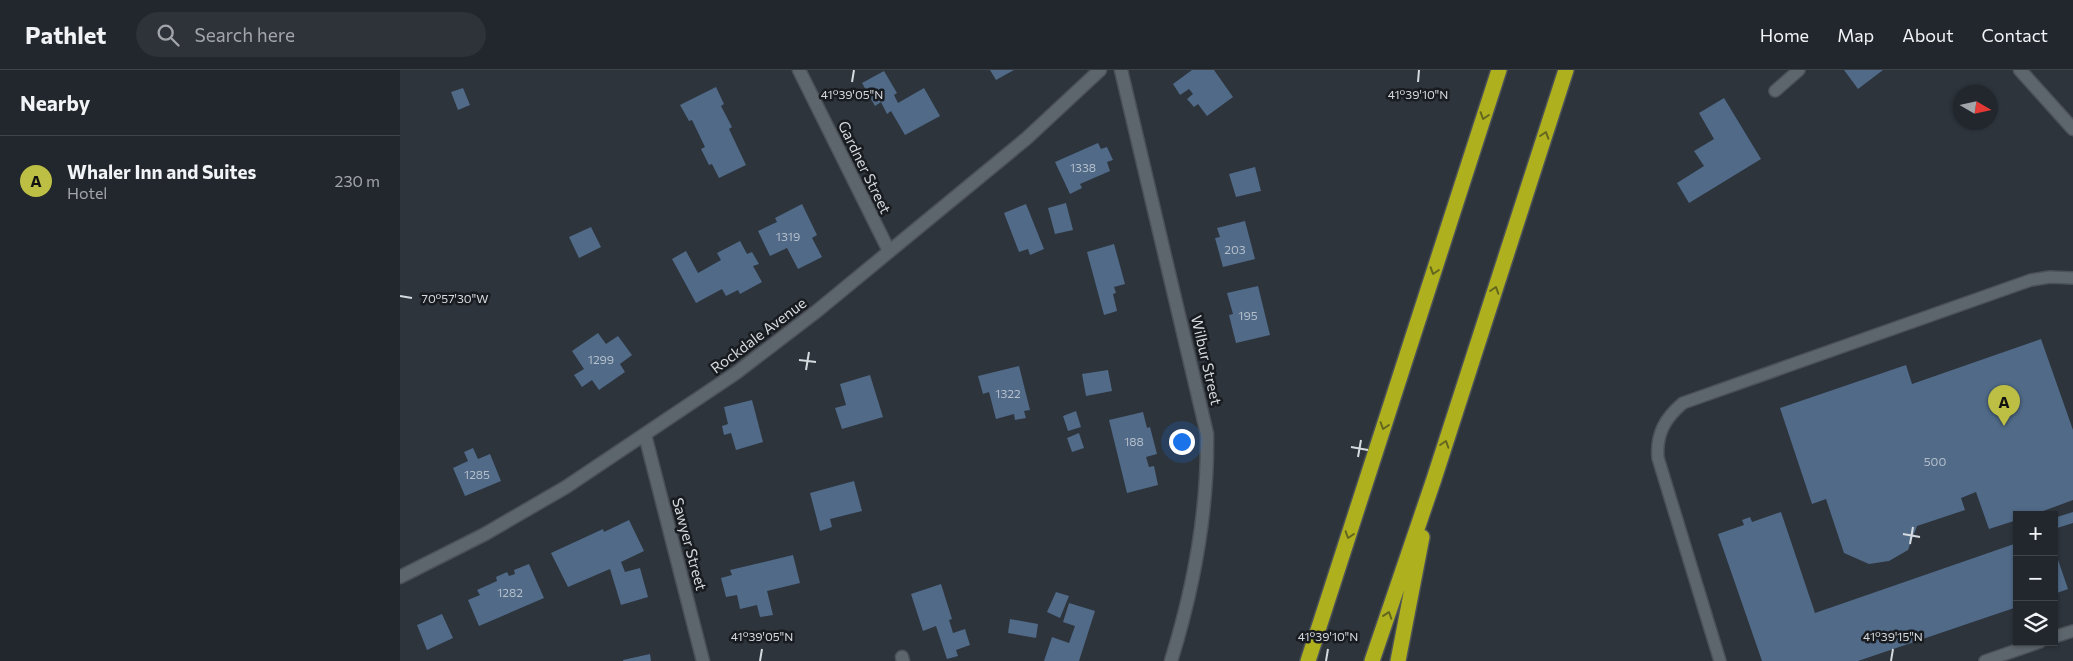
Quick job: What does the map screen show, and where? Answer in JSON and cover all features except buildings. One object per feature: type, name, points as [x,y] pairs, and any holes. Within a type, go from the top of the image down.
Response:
[{"type":"highway","points":[[1308,661],[1499,70]]},
{"type":"highway","points":[[1372,661],[1434,480],[1566,70]]},
{"type":"highway","points":[[1398,661],[1434,480]]},
{"type":"street","name":"Gardner Street","points":[[799,70],[889,251]]},
{"type":"street","name":"Rockdale Avenue","points":[[400,577],[526,512],[645,435],[781,340],[1027,138],[1100,70]]},
{"type":"street","name":"Wilbur Street","points":[[1121,70],[1207,434],[1206,474],[1198,551],[1183,624],[1171,661]]},
{"type":"street","points":[[2020,70],[2073,129]]},
{"type":"street","name":"Sawyer Street","points":[[645,435],[703,661]]},
{"type":"lane","points":[[1775,91],[1799,70]]},
{"type":"lane","points":[[1720,661],[1658,458],[1657,444],[1659,432],[1672,412],[1683,403],[2031,280],[2050,276],[2073,278]]},
{"type":"lane","points":[[2058,636],[2073,631]]},
{"type":"lane","points":[[1985,661],[2028,646]]},
{"type":"place","name":"Whaler Inn and Suites","points":[[2004,426]]}]
